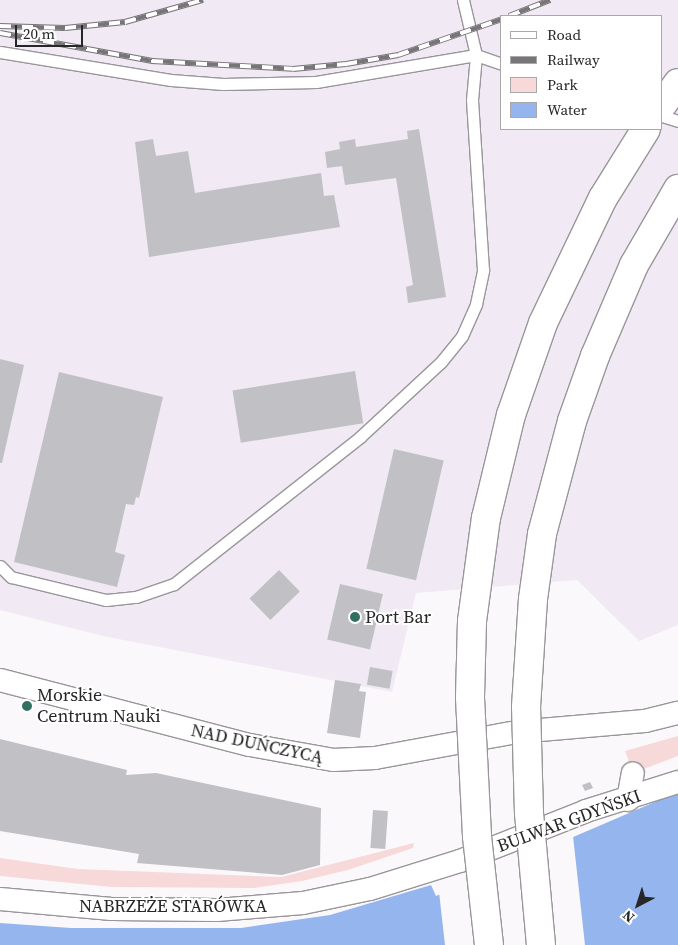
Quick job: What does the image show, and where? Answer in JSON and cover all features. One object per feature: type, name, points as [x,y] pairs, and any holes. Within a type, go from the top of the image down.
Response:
[{"type":"main road","points":[[663,104],[678,82]]},
{"type":"main road","points":[[489,945],[477,836],[470,689],[472,621],[486,518],[511,415],[540,332],[595,214],[645,130]]},
{"type":"main road","points":[[541,945],[529,813],[526,707],[533,599],[542,534],[570,431],[595,356],[634,265],[678,189]]},
{"type":"street","name":"NAD DUŃCZYCĄ","points":[[0,680],[241,743],[320,759],[375,758],[517,732],[645,721],[675,714]]},
{"type":"street","points":[[628,800],[633,773]]},
{"type":"street","name":"BULWAR GDYŃSKI","points":[[460,861],[586,811],[628,800],[678,782]]},
{"type":"street","name":"NABRZEŻE STARÓWKA","points":[[0,899],[112,909],[264,908],[338,897],[460,861]]},
{"type":"lane","points":[[0,566],[11,577],[106,600],[136,597],[174,584],[360,437],[441,362],[462,336],[476,304],[483,270],[472,100],[476,55],[463,0]]},
{"type":"lane","points":[[0,52],[172,80],[223,84],[316,82],[476,55],[500,63]]},
{"type":"lane","points":[[663,116],[678,121]]},
{"type":"shaded area","points":[[0,0],[678,0],[678,625],[639,641],[577,580],[416,593],[392,692],[103,636],[0,610]]},
{"type":"green space","points":[[678,736],[678,756],[633,773],[625,751]]},
{"type":"green space","points":[[414,843],[413,848],[348,870],[302,881],[254,888],[112,887],[0,876],[0,858],[78,869],[281,877]]},
{"type":"water","points":[[678,792],[678,945],[0,945],[0,923],[71,928],[241,928],[330,915],[431,885],[436,896]]},
{"type":"pier","points":[[573,836],[585,945],[445,945],[439,892]]},
{"type":"building","points":[[419,129],[446,297],[408,303],[406,287],[413,285],[396,178],[345,185],[342,166],[327,168],[325,152],[340,149],[339,142],[355,139],[356,147],[408,139],[407,131]]},
{"type":"building","points":[[153,139],[156,156],[188,151],[195,193],[321,173],[324,196],[334,195],[340,227],[149,257],[135,142]]},
{"type":"building","points":[[0,359],[24,365],[2,463],[0,463]]},
{"type":"building","points":[[355,371],[363,423],[241,443],[233,390]]},
{"type":"building","points":[[59,372],[163,397],[139,498],[136,497],[134,505],[126,504],[115,552],[125,555],[117,587],[14,562]]},
{"type":"building","points":[[394,449],[444,460],[416,580],[366,569]]},
{"type":"building","points":[[279,570],[300,592],[270,620],[250,598]]},
{"type":"building","name":"Port Bar","points":[[340,584],[383,594],[370,649],[327,640]]},
{"type":"building","points":[[370,667],[393,671],[390,689],[367,685]]},
{"type":"building","points":[[335,680],[361,684],[359,691],[366,692],[360,738],[327,733]]},
{"type":"building","points":[[0,739],[127,770],[126,775],[156,773],[321,808],[320,865],[282,875],[137,863],[139,854],[0,831]]},
{"type":"building","points":[[590,782],[593,788],[585,791],[582,785]]},
{"type":"building","points":[[373,810],[388,811],[385,849],[370,848]]},
{"type":"railway","points":[[0,26],[65,28],[125,22],[203,0]]},
{"type":"railway","points":[[512,15],[550,0]]},
{"type":"railway","points":[[0,33],[152,61],[293,69],[346,64],[398,55],[500,20]]},
{"type":"place","name":"Port Bar","points":[[355,617]]},
{"type":"place","name":"Morskie Centrum Nauki","points":[[27,706]]}]
